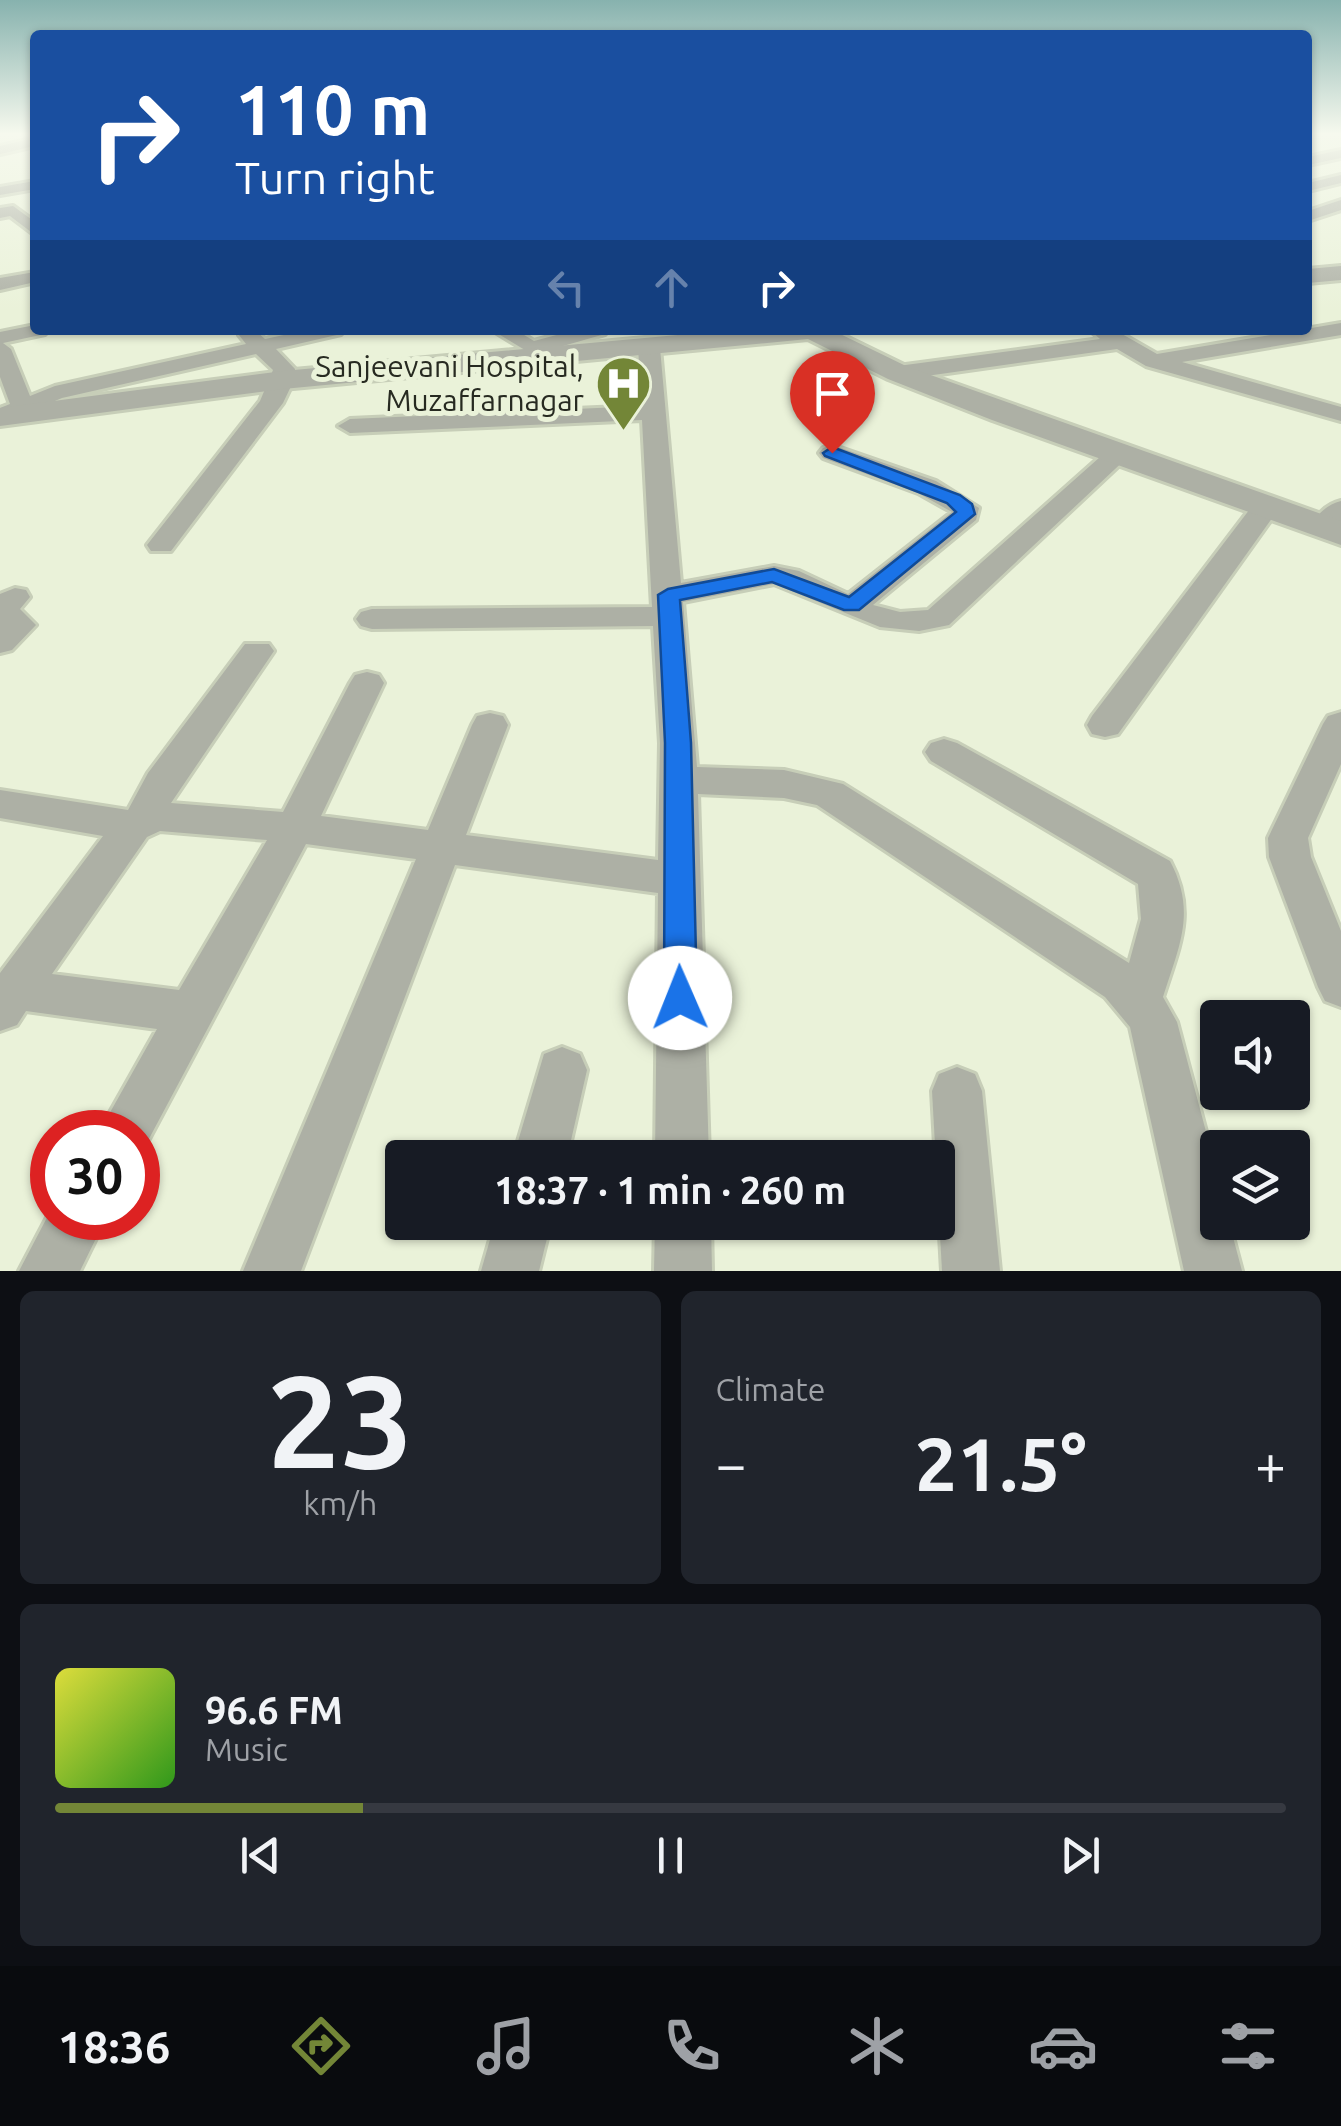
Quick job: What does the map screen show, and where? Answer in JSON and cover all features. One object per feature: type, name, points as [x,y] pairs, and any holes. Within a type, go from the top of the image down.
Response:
[{"type":"street","points":[[1312,193],[1341,204]]},
{"type":"street","points":[[1312,215],[1341,204]]},
{"type":"street","points":[[4,208],[30,208]]},
{"type":"street","points":[[4,208],[30,226]]},
{"type":"street","points":[[1312,276],[1341,274]]},
{"type":"street","points":[[0,284],[30,278]]},
{"type":"street","points":[[1312,332],[1341,329]]},
{"type":"street","points":[[0,338],[30,332]]},
{"type":"street","points":[[162,545],[271,404],[283,380],[284,368],[249,335]]},
{"type":"street","points":[[6,414],[65,390],[313,335]]},
{"type":"street","points":[[511,335],[538,351],[584,335]]},
{"type":"street","points":[[6,414],[538,351],[649,348],[768,335]]},
{"type":"street","points":[[824,335],[898,372],[1118,454],[1266,507],[1335,523]]},
{"type":"street","points":[[1154,361],[1285,335]]},
{"type":"street","points":[[1303,335],[1341,345]]},
{"type":"street","points":[[898,372],[1110,336],[1154,361],[1341,414]]},
{"type":"street","points":[[649,348],[678,780],[682,1140]]},
{"type":"street","points":[[0,349],[6,414]]},
{"type":"street","points":[[350,426],[651,412]]},
{"type":"street","points":[[832,453],[927,487],[965,508],[966,514],[852,606]]},
{"type":"street","points":[[372,619],[669,606],[774,575],[898,623],[922,623],[938,618],[1118,454]]},
{"type":"street","points":[[1104,724],[1266,507]]},
{"type":"street","points":[[0,642],[20,625],[1,610],[16,597]]},
{"type":"street","points":[[8,999],[139,822],[257,651]]},
{"type":"street","points":[[137,1110],[295,828],[368,683]]},
{"type":"street","points":[[1341,724],[1288,838],[1290,857],[1341,987]]},
{"type":"street","points":[[272,1271],[490,725]]},
{"type":"street","points":[[944,752],[1155,873],[1166,890],[1166,907],[1139,999]]},
{"type":"street","points":[[678,780],[784,784],[829,794],[1121,983],[1139,999],[1153,1022],[1213,1271]]},
{"type":"street","points":[[0,804],[139,822],[170,816],[295,828],[679,880]]},
{"type":"street","points":[[8,999],[192,1014]]},
{"type":"street","points":[[544,1140],[562,1070]]},
{"type":"street","points":[[957,1091],[972,1271]]},
{"type":"street","points":[[48,1271],[66,1240]]},
{"type":"street","points":[[510,1271],[518,1240]]},
{"type":"street","points":[[683,1240],[683,1271]]},
{"type":"place","name":"Sanjeevani Hospital, Muzaffarnagar","points":[[623,432]]},
{"type":"route","points":[[680,998],[678,743],[668,595],[774,575],[852,606],[966,514],[954,499],[832,453]]}]
